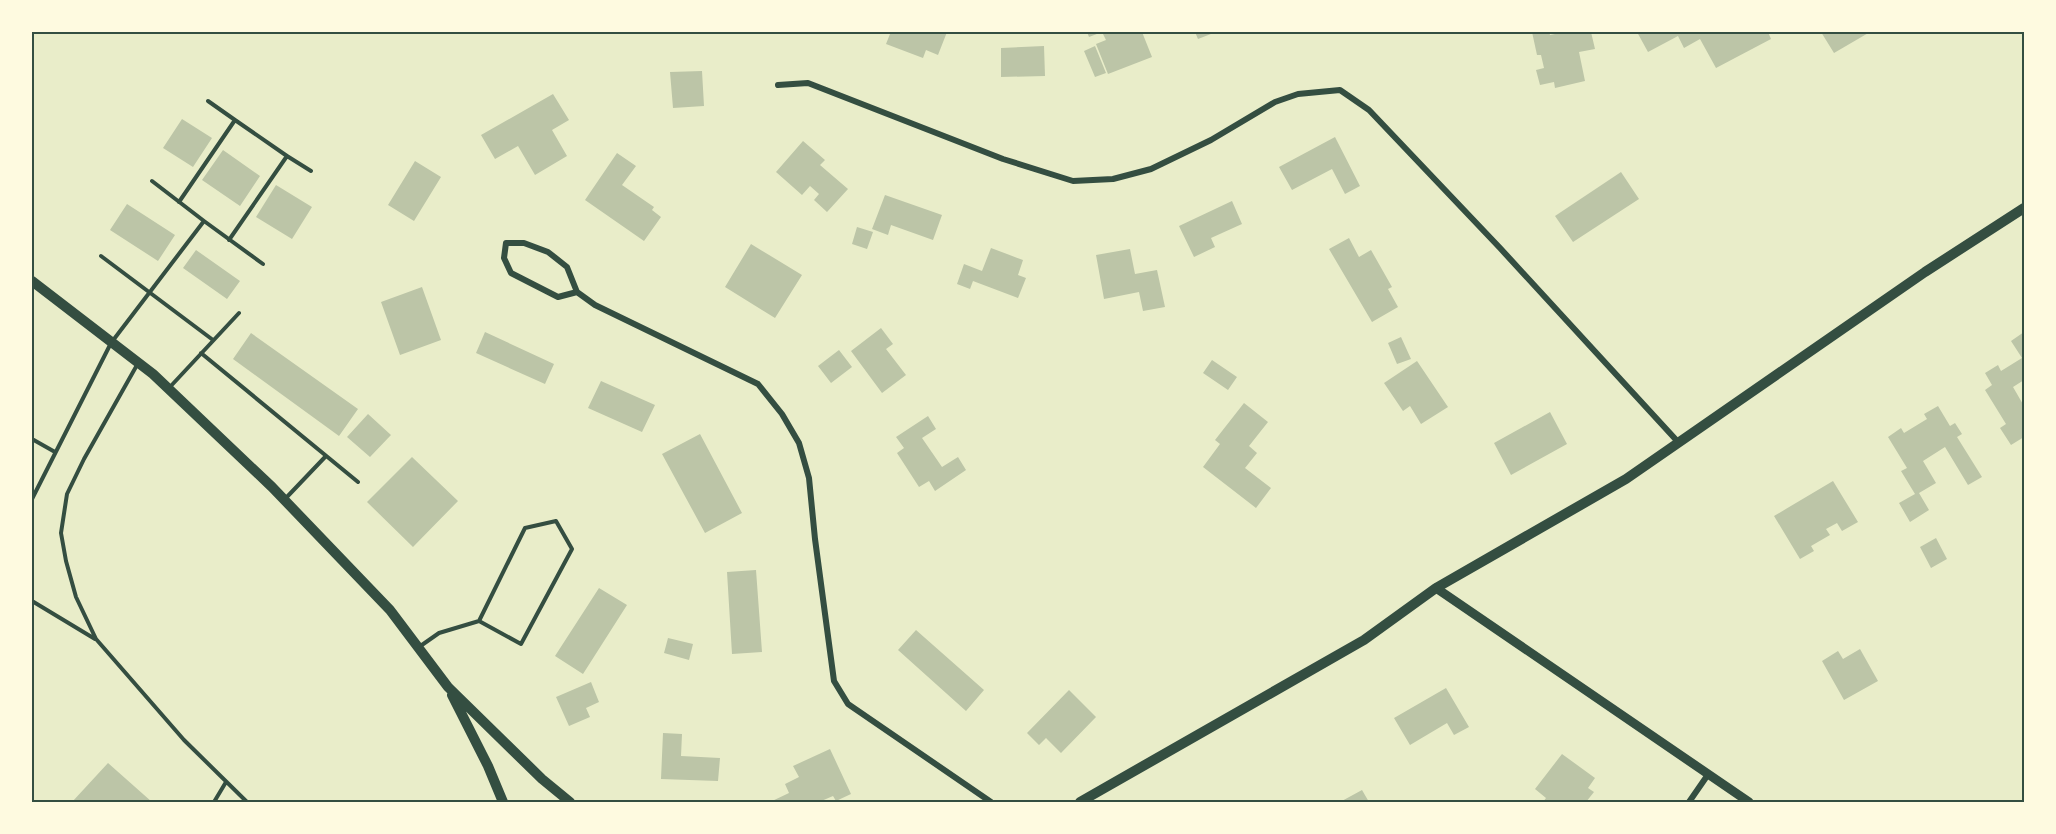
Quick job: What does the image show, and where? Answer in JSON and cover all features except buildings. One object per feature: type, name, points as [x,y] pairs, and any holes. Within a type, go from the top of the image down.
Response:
[{"type":"main road","points":[[1080,802],[1364,640],[1436,588],[1626,479],[1925,272],[2025,208]]},
{"type":"main road","points":[[32,281],[168,388],[284,500],[390,609],[448,687],[542,780],[570,802]]},
{"type":"main road","points":[[448,687],[488,766],[503,802]]},
{"type":"street","points":[[778,85],[808,83],[1003,159],[1073,181],[1113,179],[1151,169],[1211,140],[1275,102],[1298,94],[1340,90],[1369,110],[1500,248],[1679,443]]},
{"type":"street","points":[[577,292],[558,297],[511,273],[504,258],[506,243],[524,243],[548,252],[567,267],[577,292],[595,304],[758,384],[782,414],[799,443],[808,478],[834,681],[848,704],[991,802]]},
{"type":"street","points":[[1436,588],[1707,776],[1749,802]]},
{"type":"street","points":[[1689,802],[1707,776]]},
{"type":"lane","points":[[208,101],[310,171]]},
{"type":"lane","points":[[179,202],[235,120]]},
{"type":"lane","points":[[229,240],[287,156]]},
{"type":"lane","points":[[152,181],[263,264]]},
{"type":"lane","points":[[32,499],[111,343],[204,221]]},
{"type":"lane","points":[[100,256],[213,340]]},
{"type":"lane","points":[[168,388],[239,313]]},
{"type":"lane","points":[[201,353],[358,482]]},
{"type":"lane","points":[[139,363],[84,459],[67,494],[61,533],[66,561],[76,597],[96,639],[184,741],[247,802]]},
{"type":"lane","points":[[32,439],[55,452]]},
{"type":"lane","points":[[284,500],[326,456]]},
{"type":"lane","points":[[418,647],[439,633],[479,621],[521,644],[572,549],[556,521],[525,528],[479,621]]},
{"type":"lane","points":[[32,601],[96,639]]},
{"type":"lane","points":[[214,802],[226,782]]}]
